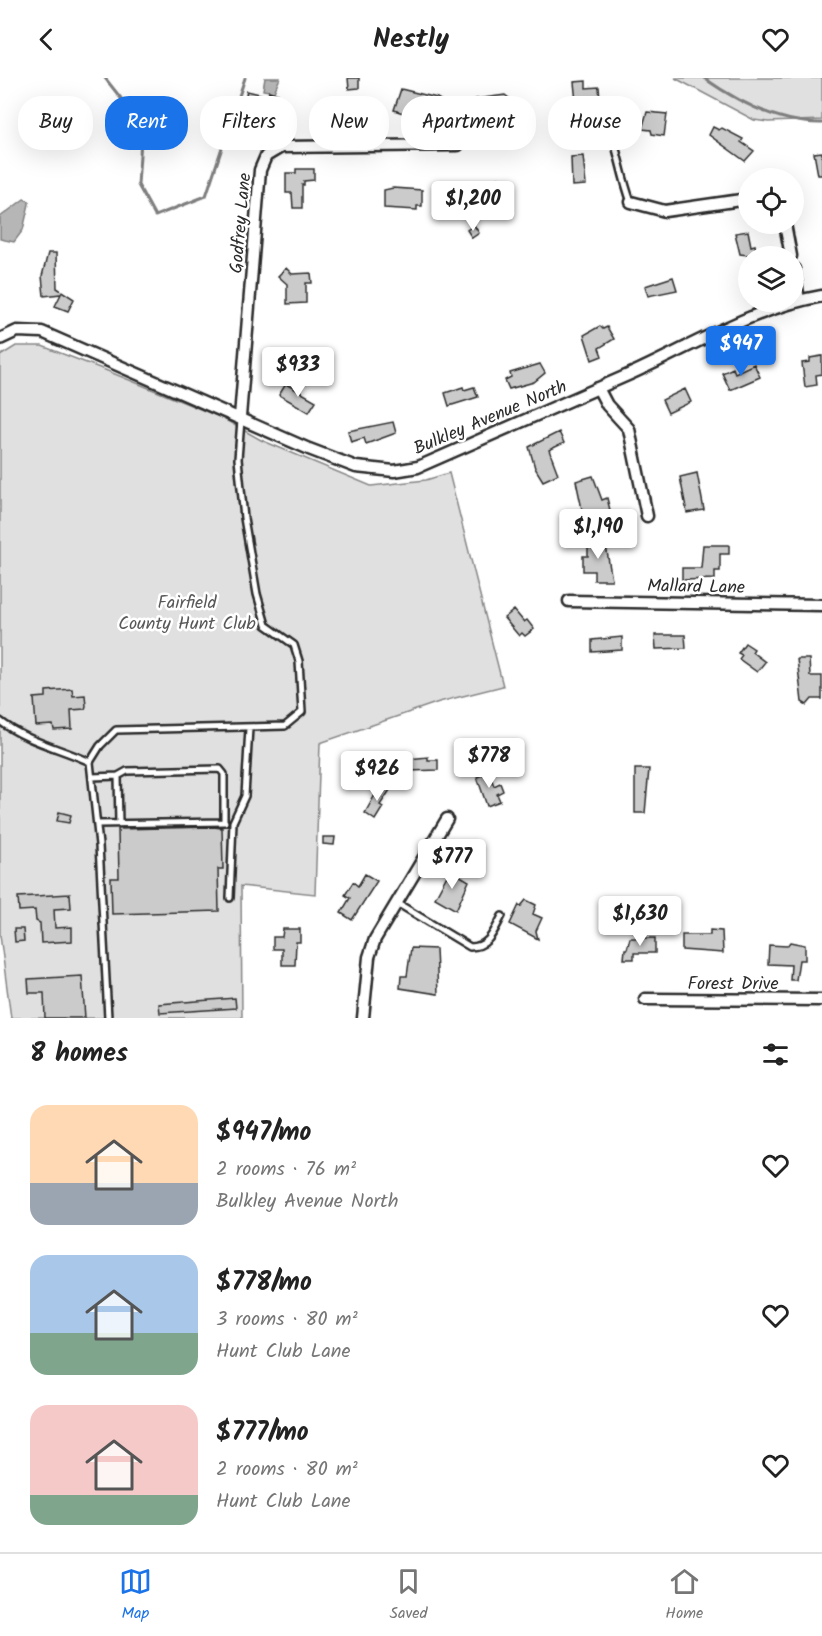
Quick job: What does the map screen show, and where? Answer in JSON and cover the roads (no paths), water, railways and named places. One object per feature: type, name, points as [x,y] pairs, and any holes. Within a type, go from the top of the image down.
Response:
[{"type":"street","name":"Godfrey Lane","points":[[240,417],[260,170],[266,156],[281,147],[401,146]]},
{"type":"street","points":[[632,202],[665,211],[738,200]]},
{"type":"street","name":"Bulkley Avenue North","points":[[804,299],[822,296]]},
{"type":"street","name":"Bulkley Avenue North","points":[[0,339],[17,331],[42,332],[309,449],[356,467],[394,471],[418,467],[598,388],[729,326],[767,312]]},
{"type":"street","points":[[598,388],[607,405],[628,429],[646,516]]},
{"type":"street","name":"Mallard Lane","points":[[569,601],[822,605]]},
{"type":"street","points":[[363,1018],[369,957],[375,939],[447,819]]},
{"type":"street","name":"Forest Drive","points":[[645,999],[822,1000]]},
{"type":"lane","points":[[618,150],[625,184],[632,202]]},
{"type":"lane","points":[[108,1018],[97,824],[90,762],[100,746],[116,730],[285,726],[302,712],[299,661],[294,645],[267,625],[257,594],[244,518],[238,459],[240,417]]},
{"type":"lane","points":[[0,721],[35,742],[68,751],[90,762]]},
{"type":"lane","points":[[230,898],[233,822],[245,796],[249,728]]},
{"type":"lane","points":[[92,777],[118,776],[127,771],[220,769],[224,774],[224,822]]},
{"type":"lane","points":[[118,776],[118,824]]},
{"type":"lane","points":[[97,824],[233,822]]},
{"type":"lane","points":[[397,903],[470,947],[481,946],[487,941],[502,916]]},
{"type":"waterway","points":[[105,78],[142,125],[138,185],[155,216],[206,196],[245,78]]},
{"type":"waterway","points":[[704,78],[745,103],[775,116],[822,123]]},
{"type":"park label","name":"Fairfield County Hunt Club","points":[[187,612]]}]
